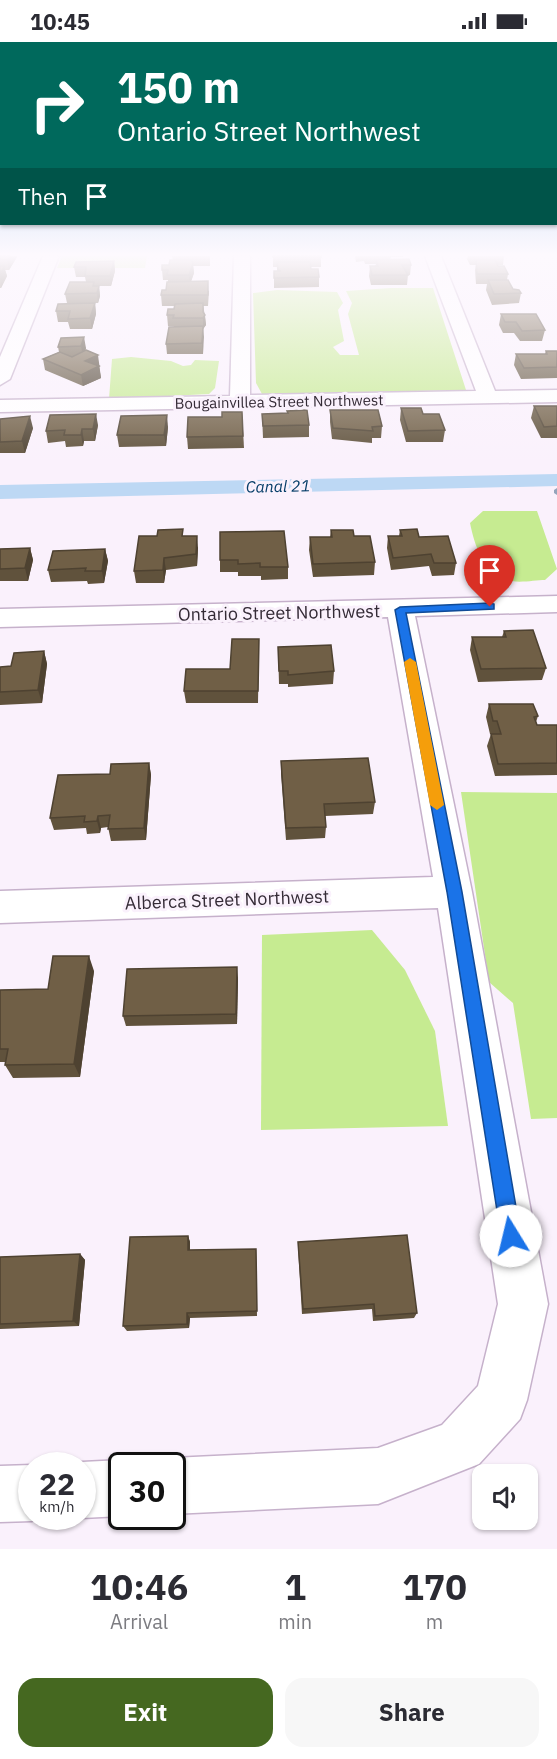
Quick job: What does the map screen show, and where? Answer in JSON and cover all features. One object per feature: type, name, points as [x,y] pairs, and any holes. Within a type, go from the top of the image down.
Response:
[{"type":"street","points":[[0,379],[22,326]]},
{"type":"street","points":[[240,403],[241,326]]},
{"type":"street","points":[[460,326],[488,398]]},
{"type":"street","name":"Bougainvillea Street Northwest","points":[[0,406],[557,396]]},
{"type":"street","name":"Ontario Street Northwest","points":[[0,618],[400,610],[557,604]]},
{"type":"street","points":[[186,1485],[378,1476],[460,1444],[501,1400],[523,1304],[454,892],[400,610]]},
{"type":"street","name":"Alberca Street Northwest","points":[[0,907],[454,892]]},
{"type":"street","points":[[0,1494],[18,1493]]},
{"type":"green space","points":[[254,326],[341,326],[344,341],[333,347],[340,355],[359,355],[351,326],[445,326],[466,390],[262,394],[256,383]]},
{"type":"green space","points":[[131,357],[171,361],[183,366],[191,365],[195,360],[219,361],[215,388],[209,394],[109,399],[112,359]]},
{"type":"green space","points":[[483,511],[537,511],[557,569],[545,580],[524,582],[512,581],[494,572],[478,550],[470,523]]},
{"type":"green space","points":[[461,792],[557,793],[557,1118],[531,1119],[513,1003],[489,982]]},
{"type":"green space","points":[[372,930],[405,970],[435,1031],[448,1126],[261,1130],[262,935]]},
{"type":"building","points":[[203,326],[202,343],[166,344],[169,327]]},
{"type":"building","points":[[519,326],[543,326],[545,330],[522,331]]},
{"type":"building","points":[[84,337],[81,346],[58,347],[61,338]]},
{"type":"building","points":[[86,350],[98,355],[85,361],[99,366],[81,375],[43,359],[60,352],[72,357]]},
{"type":"building","points":[[546,351],[557,351],[557,367],[524,368],[516,354],[547,354]]},
{"type":"building","points":[[534,406],[557,406],[557,426],[544,427]]},
{"type":"building","points":[[401,408],[421,408],[423,414],[439,414],[445,430],[408,431]]},
{"type":"building","points":[[307,410],[309,425],[263,426],[262,414]]},
{"type":"building","points":[[330,410],[378,410],[382,426],[372,427],[373,431],[333,428]]},
{"type":"building","points":[[222,412],[242,412],[243,436],[187,437],[188,417],[222,417]]},
{"type":"building","points":[[96,414],[93,429],[82,429],[81,435],[64,435],[65,430],[46,431],[50,415]]},
{"type":"building","points":[[167,415],[164,435],[117,435],[121,416]]},
{"type":"building","points":[[30,416],[22,441],[0,442],[0,419]]},
{"type":"building","points":[[183,529],[182,536],[197,536],[196,554],[164,558],[163,570],[134,571],[139,536],[157,536],[158,530]]},
{"type":"building","points":[[417,529],[419,537],[448,536],[456,563],[434,563],[431,554],[393,558],[388,536],[402,536],[400,530]]},
{"type":"building","points":[[331,530],[353,530],[354,536],[370,536],[375,562],[313,564],[310,537],[332,537]]},
{"type":"building","points":[[284,531],[288,567],[260,567],[260,563],[238,564],[238,560],[220,560],[220,532]]},
{"type":"building","points":[[30,548],[25,568],[0,569],[0,549]]},
{"type":"building","points":[[105,549],[102,571],[85,571],[86,568],[48,570],[53,551]]},
{"type":"building","points":[[533,630],[546,668],[481,669],[472,637],[506,637],[504,631]]},
{"type":"building","points":[[232,639],[259,639],[258,691],[184,691],[186,669],[230,669]]},
{"type":"building","points":[[331,645],[334,671],[288,675],[288,671],[279,671],[278,647]]},
{"type":"building","points":[[44,651],[38,690],[0,692],[0,667],[11,666],[14,653]]},
{"type":"building","points":[[489,704],[533,704],[538,716],[534,717],[537,725],[557,725],[557,763],[498,764],[491,734],[501,734],[497,721],[493,721]]},
{"type":"building","points":[[368,758],[375,802],[324,804],[326,827],[286,828],[281,761]]},
{"type":"building","points":[[149,763],[144,828],[108,829],[110,815],[98,816],[97,821],[84,822],[85,816],[50,818],[58,775],[110,774],[111,764]]},
{"type":"building","points":[[53,956],[89,956],[74,1064],[5,1065],[8,1049],[0,1049],[0,990],[48,989]]},
{"type":"building","points":[[237,967],[236,1014],[123,1016],[127,969]]},
{"type":"building","points":[[407,1235],[417,1313],[375,1316],[374,1304],[303,1309],[298,1242]]},
{"type":"building","points":[[188,1236],[188,1250],[256,1249],[257,1311],[187,1313],[187,1324],[123,1326],[130,1237]]},
{"type":"building","points":[[80,1254],[73,1321],[0,1324],[0,1257]]},
{"type":"waterway","name":"Canal 21","points":[[0,492],[557,480]]},
{"type":"slow traffic","points":[[410,662],[437,805]]},
{"type":"route","points":[[490,607],[400,610],[454,892],[511,1236]]}]
